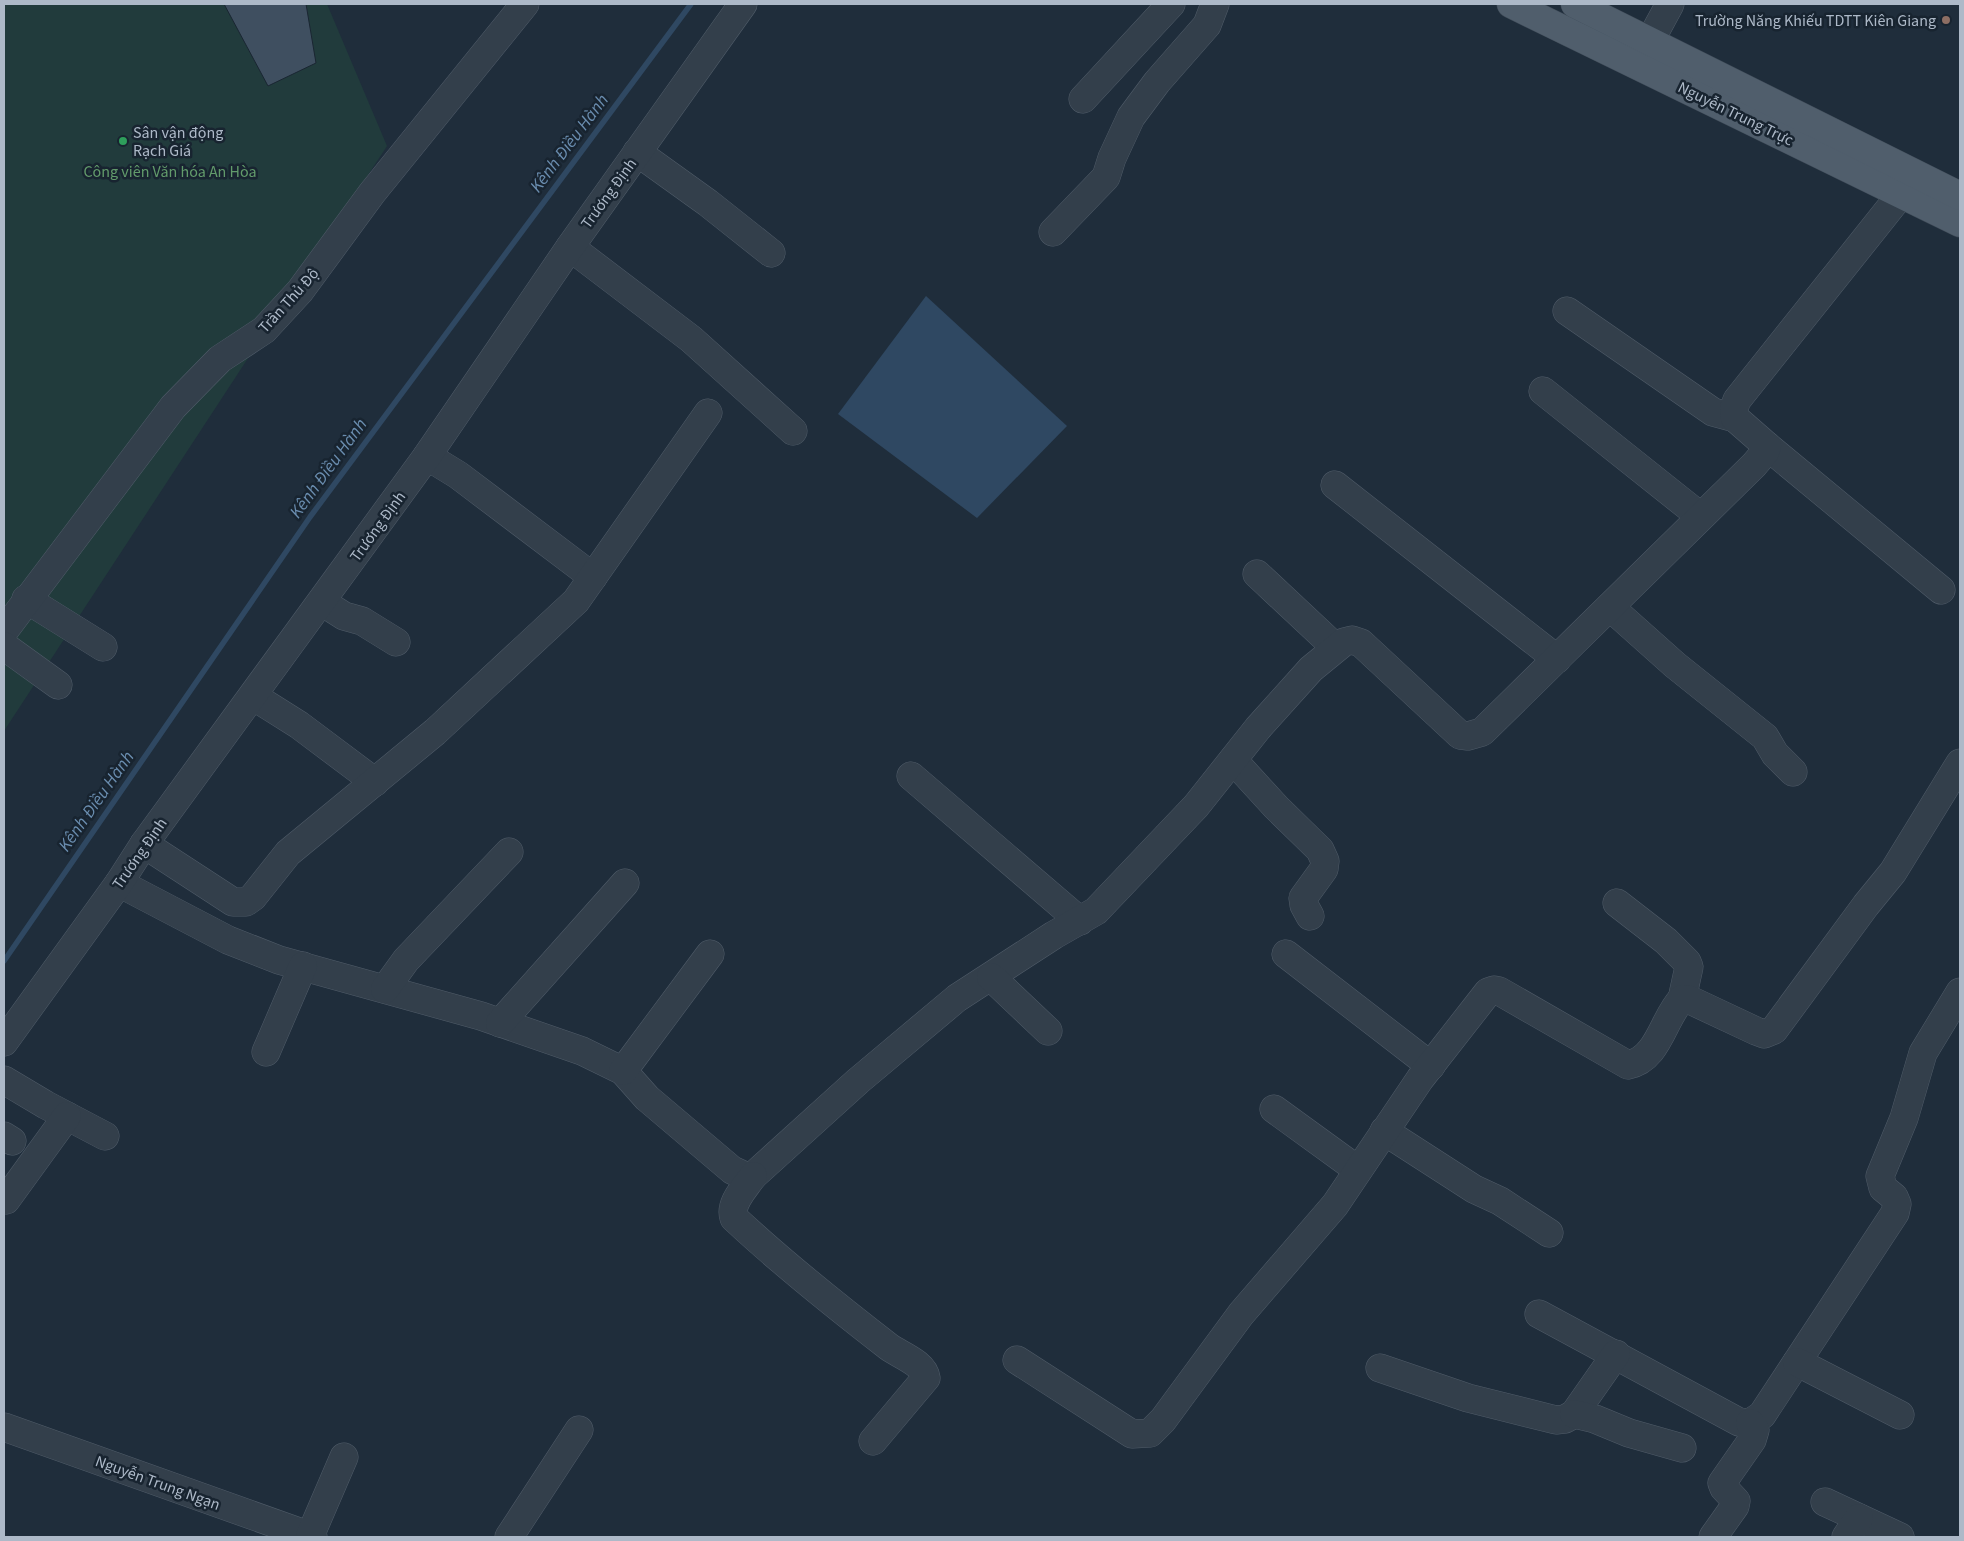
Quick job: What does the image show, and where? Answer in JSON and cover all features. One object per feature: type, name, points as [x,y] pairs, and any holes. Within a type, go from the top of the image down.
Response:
[{"type":"main road","name":"Nguyễn Trung Trực","points":[[1514,4],[1960,223]]},
{"type":"main road","name":"Nguyễn Trung Trực","points":[[1575,4],[1960,196]]},
{"type":"street","name":"Trần Thủ Độ","points":[[4,631],[26,599],[173,408],[220,359],[264,330],[300,291],[372,193],[525,4]]},
{"type":"street","name":"Trương Định","points":[[4,1042],[119,883],[144,844],[427,456],[570,247],[743,4]]},
{"type":"street","points":[[1083,99],[1171,4]]},
{"type":"street","points":[[1053,232],[1106,178],[1112,158],[1131,117],[1157,82],[1207,25],[1215,4]]},
{"type":"street","points":[[1650,41],[1670,4]]},
{"type":"street","points":[[637,152],[708,203],[771,253]]},
{"type":"street","points":[[1735,418],[1734,408],[1737,400],[1902,193]]},
{"type":"street","points":[[570,247],[691,339],[792,432]]},
{"type":"street","points":[[1567,312],[1713,412],[1735,418],[1941,590]]},
{"type":"street","points":[[1543,390],[1700,516]]},
{"type":"street","points":[[144,844],[232,902],[246,902],[288,853],[435,732],[576,600],[708,413]]},
{"type":"street","points":[[873,1441],[926,1378],[925,1374],[922,1368],[892,1349],[822,1294],[734,1218],[732,1211],[734,1204],[753,1176],[917,1030],[957,998],[1096,911],[1196,806],[1288,693],[1310,669],[1335,647],[1352,640],[1361,643],[1460,735],[1468,736],[1482,732],[1754,465],[1765,452],[1767,446]]},
{"type":"street","points":[[427,456],[458,475],[593,577]]},
{"type":"street","points":[[1335,485],[1557,659]]},
{"type":"street","points":[[1257,574],[1335,647]]},
{"type":"street","points":[[26,599],[103,647]]},
{"type":"street","points":[[322,602],[344,616],[362,620],[396,642]]},
{"type":"street","points":[[1610,607],[1655,648],[1765,737],[1775,754],[1793,772]]},
{"type":"street","points":[[4,646],[58,686]]},
{"type":"street","points":[[253,696],[299,725],[375,782]]},
{"type":"street","points":[[1233,760],[1276,807],[1320,850],[1325,861],[1324,870],[1303,898],[1304,905],[1310,916]]},
{"type":"street","points":[[1682,999],[1690,1000],[1764,1034],[1774,1030],[1866,905],[1894,872],[1960,763]]},
{"type":"street","points":[[911,776],[1080,921]]},
{"type":"street","points":[[385,989],[406,960],[509,852]]},
{"type":"street","points":[[119,883],[228,940],[303,966],[500,1023],[582,1051],[623,1071],[647,1098],[732,1170],[746,1178],[753,1176]]},
{"type":"street","points":[[500,1023],[625,883]]},
{"type":"street","points":[[1018,1360],[1132,1434],[1150,1433],[1163,1420],[1241,1314],[1335,1205],[1384,1131],[1488,992],[1494,990],[1541,1014],[1628,1065],[1644,1059],[1666,1028],[1675,1006],[1682,999],[1689,967],[1688,962],[1666,941],[1617,903]]},
{"type":"street","points":[[623,1071],[710,954]]},
{"type":"street","points":[[1286,954],[1431,1066]]},
{"type":"street","points":[[266,1052],[303,966]]},
{"type":"street","points":[[991,976],[1048,1031]]},
{"type":"street","points":[[1539,1314],[1739,1422],[1750,1423],[1762,1415],[1895,1212],[1897,1204],[1894,1197],[1883,1188],[1880,1176],[1904,1118],[1923,1054],[1960,992]]},
{"type":"street","points":[[4,1080],[105,1136]]},
{"type":"street","points":[[1274,1109],[1358,1170]]},
{"type":"street","points":[[6,1200],[67,1116]]},
{"type":"street","points":[[1384,1131],[1474,1189],[1500,1200],[1549,1233]]},
{"type":"street","points":[[1380,1368],[1468,1398],[1556,1420],[1565,1419],[1574,1414],[1616,1354]]},
{"type":"street","points":[[1797,1362],[1900,1415]]},
{"type":"street","points":[[1574,1414],[1595,1419],[1629,1433],[1682,1448]]},
{"type":"street","points":[[1713,1537],[1735,1506],[1736,1501],[1722,1483],[1752,1440],[1755,1430],[1750,1423]]},
{"type":"street","name":"Nguyễn Trung Ngạn","points":[[4,1427],[312,1537]]},
{"type":"street","points":[[509,1537],[580,1430]]},
{"type":"street","points":[[312,1537],[344,1457]]},
{"type":"street","points":[[1825,1502],[1852,1528],[1900,1537]]},
{"type":"green space","name":"Công viên Văn hóa An Hòa","points":[[4,4],[327,4],[387,146],[4,731]]},
{"type":"water","points":[[926,296],[1067,426],[977,518],[838,414]]},
{"type":"building","points":[[224,4],[306,4],[316,63],[268,86]]},
{"type":"waterway","name":"Kênh Điều Hành","points":[[4,961],[310,517],[691,4]]},
{"type":"place","name":"Trường Năng Khiếu TDTT Kiên Giang","points":[[1946,20]]},
{"type":"place","name":"Sân vận động Rạch Giá","points":[[123,141]]}]
